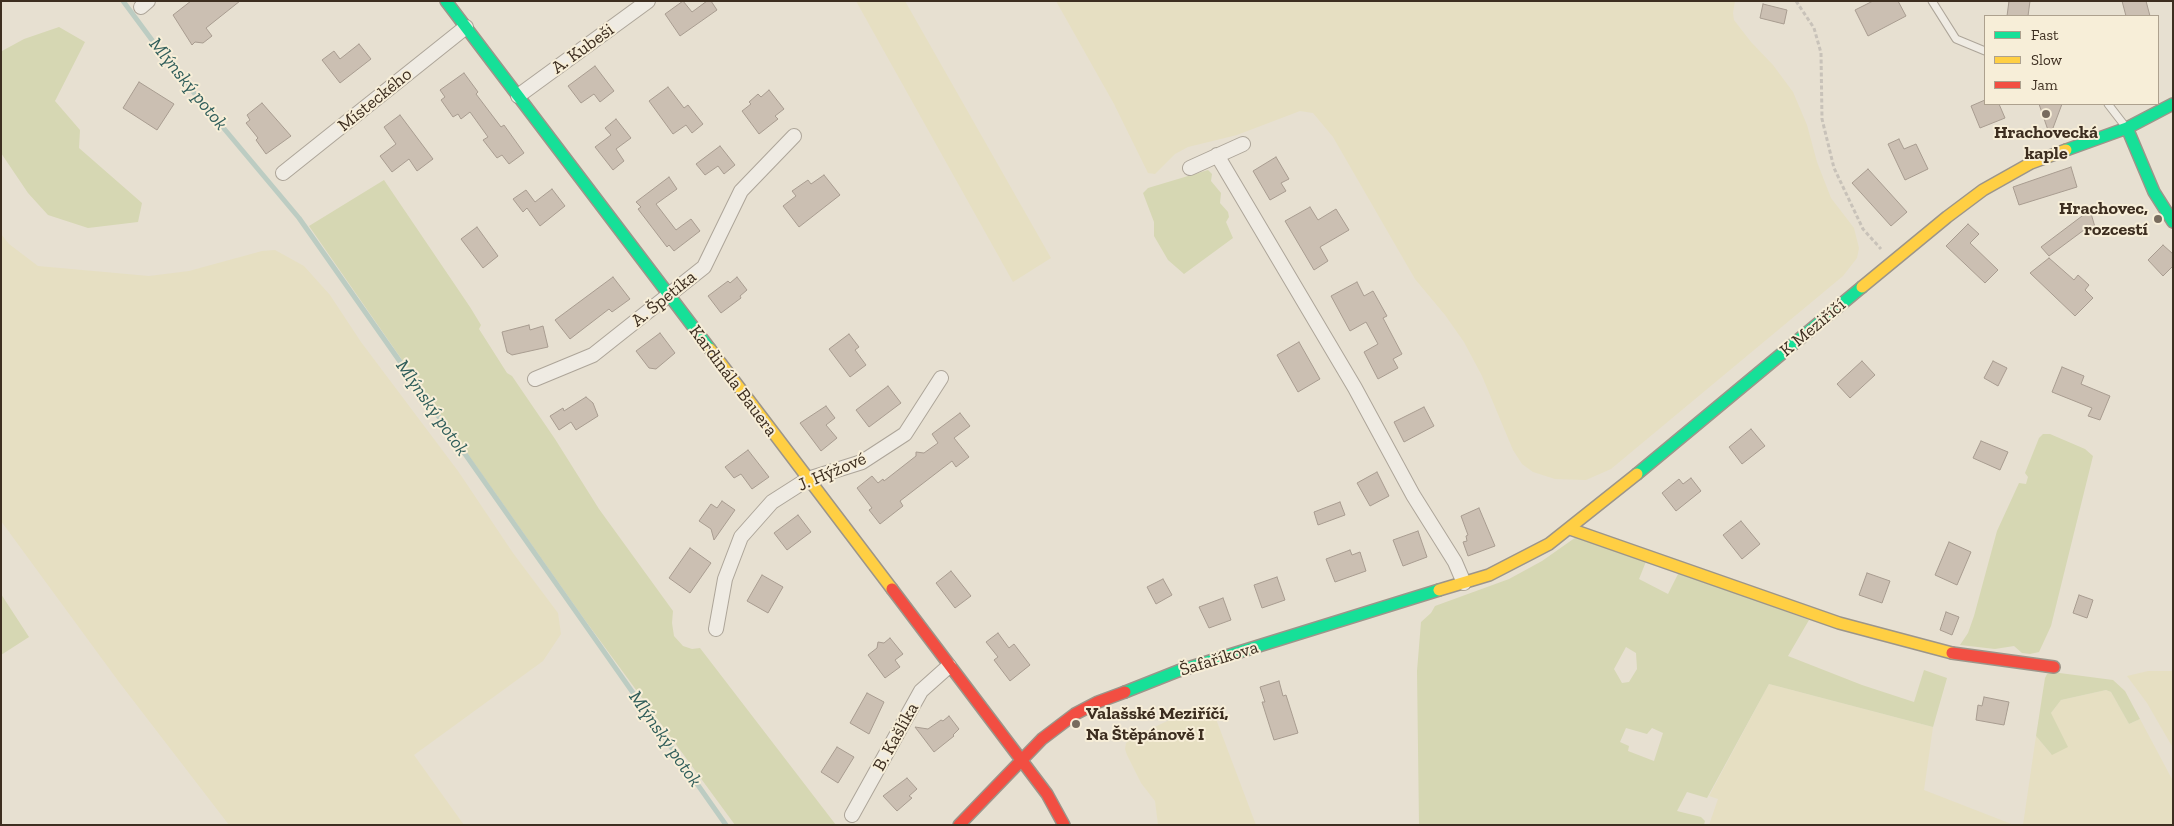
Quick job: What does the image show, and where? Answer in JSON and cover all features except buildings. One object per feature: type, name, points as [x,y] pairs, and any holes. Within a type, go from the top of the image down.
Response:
[{"type":"street","name":"Kardinála Bauera","points":[[446,1],[1047,794],[1064,825]]},
{"type":"street","name":"A. Kubeši","points":[[518,96],[648,1]]},
{"type":"street","name":"Místeckého","points":[[283,173],[466,27]]},
{"type":"street","name":"K Meziříčí","points":[[1519,561],[1549,544],[1570,529],[1947,218],[1997,180],[2031,163],[2127,128],[2173,104]]},
{"type":"street","points":[[2127,128],[2154,192],[2173,222]]},
{"type":"street","name":"A. Špetíka","points":[[535,379],[594,355],[704,267],[741,191],[794,136]]},
{"type":"street","points":[[1190,168],[1243,144]]},
{"type":"street","points":[[1217,156],[1359,395],[1413,495],[1458,566],[1464,583]]},
{"type":"street","name":"J. Hýžové","points":[[716,629],[725,579],[742,537],[772,502],[808,479],[862,462],[905,434],[941,378]]},
{"type":"street","points":[[1570,529],[1839,622],[1960,655],[2054,667]]},
{"type":"street","name":"Šafaříkova","points":[[959,825],[1042,739],[1075,714],[1129,688],[1464,583],[1519,561]]},
{"type":"street","name":"B. Kašlíka","points":[[852,815],[921,691],[949,666]]},
{"type":"lane","points":[[1932,1],[1956,40],[1984,51]]},
{"type":"lane","points":[[2109,105],[2127,128]]},
{"type":"path","points":[[1796,1],[1814,28],[1821,53],[1822,119],[1834,168],[1863,229],[1892,263]]},
{"type":"shaded area","points":[[856,1],[905,1],[1051,258],[1013,282]]},
{"type":"shaded area","points":[[1056,1],[1735,1],[1734,20],[1751,42],[1773,65],[1793,92],[1807,125],[1817,162],[1831,198],[1854,228],[1859,248],[1857,258],[1843,276],[1611,469],[1586,480],[1555,479],[1533,472],[1522,464],[1513,450],[1482,376],[1464,342],[1445,315],[1415,279],[1333,137],[1313,113],[1300,111],[1237,135],[1188,147],[1175,154],[1155,174],[1148,173],[1114,104]]},
{"type":"shaded area","points":[[1,234],[9,244],[38,266],[149,276],[189,271],[262,251],[275,250],[304,266],[330,295],[361,342],[458,471],[513,553],[558,613],[561,634],[543,661],[414,755],[464,825],[229,825],[119,682],[1,521]]},
{"type":"shaded area","points":[[2148,671],[2173,671],[2173,748],[2147,703],[2127,676]]},
{"type":"shaded area","points":[[1769,684],[1933,727],[1924,790],[2014,825],[1709,825],[1718,799],[1709,796]]},
{"type":"shaded area","points":[[2106,690],[2111,692],[2129,724],[2140,719],[2173,781],[2173,825],[2023,825],[2036,736],[2051,754],[2051,713],[2061,700]]},
{"type":"shaded area","points":[[1202,708],[1209,711],[1216,719],[1256,825],[1158,825],[1155,801],[1141,783],[1127,755],[1126,743],[1136,736],[1186,712]]},
{"type":"green space","points":[[59,27],[85,42],[55,101],[80,130],[79,148],[142,203],[138,222],[88,228],[48,215],[28,193],[1,153],[2,51],[24,39]]},
{"type":"green space","points":[[1208,170],[1212,174],[1211,181],[1221,193],[1220,203],[1228,212],[1229,217],[1226,222],[1233,238],[1184,274],[1168,260],[1154,236],[1154,222],[1143,193],[1148,188]]},
{"type":"green space","points":[[384,180],[470,307],[481,325],[479,329],[507,373],[512,376],[599,509],[673,611],[674,636],[683,646],[692,649],[700,648],[836,825],[735,825],[582,616],[441,416],[309,226]]},
{"type":"green space","points":[[2043,434],[2050,434],[2085,449],[2093,456],[2051,626],[2039,652],[2030,654],[2022,653],[2014,646],[1995,649],[1960,645],[1968,633],[1974,616],[1997,531],[2019,483],[2026,484],[2028,477],[2025,473],[2039,438]]},
{"type":"green space","points":[[1579,535],[1647,559],[1639,579],[1668,594],[1679,572],[1809,620],[1788,656],[1862,685],[1914,702],[1924,670],[1947,678],[1933,727],[1769,684],[1707,798],[1687,792],[1677,811],[1701,817],[1705,821],[1704,825],[1419,825],[1417,671],[1421,622],[1431,613],[1435,606],[1509,579],[1542,561]],"holes":[[[1626,647],[1636,653],[1637,669],[1629,682],[1622,683],[1614,669]],[[1626,728],[1647,734],[1652,728],[1663,733],[1654,761],[1628,751],[1629,746],[1620,742]]]},
{"type":"green space","points":[[1,594],[29,637],[1,655]]},
{"type":"green space","points":[[2052,672],[2113,680],[2125,691],[2140,719],[2129,724],[2111,692],[2106,690],[2061,700],[2051,713],[2068,747],[2052,755],[2036,736],[2045,678],[2047,674]]},
{"type":"waterway","name":"Mlýnský potok","points":[[123,1],[169,63],[299,218],[726,825]]},
{"type":"traffic: fast","points":[[446,1],[710,349]]},
{"type":"traffic: fast","points":[[2173,104],[2127,128],[2154,192],[2173,222]]},
{"type":"traffic: fast","points":[[2066,150],[2127,128]]},
{"type":"traffic: fast","points":[[1637,474],[1862,287]]},
{"type":"traffic: fast","points":[[1125,692],[1178,671],[1439,590]]},
{"type":"traffic: slow","points":[[1862,287],[1983,190],[2031,163],[2066,150]]},
{"type":"traffic: slow","points":[[710,349],[892,589]]},
{"type":"traffic: slow","points":[[1439,590],[1489,575],[1549,544],[1637,474]]},
{"type":"traffic: slow","points":[[1570,529],[1839,623],[1952,653]]},
{"type":"traffic: jam","points":[[892,589],[1047,794],[1064,825]]},
{"type":"traffic: jam","points":[[1952,653],[2054,667]]},
{"type":"traffic: jam","points":[[959,825],[1042,739],[1075,714],[1098,702],[1125,692]]},
{"type":"place","name":"Hrachovecká kaple","points":[[2046,114]]},
{"type":"place","name":"Hrachovec, rozcestí","points":[[2158,219]]},
{"type":"place","name":"Valašské Meziříčí, Na Štěpánově I","points":[[1076,724]]}]
